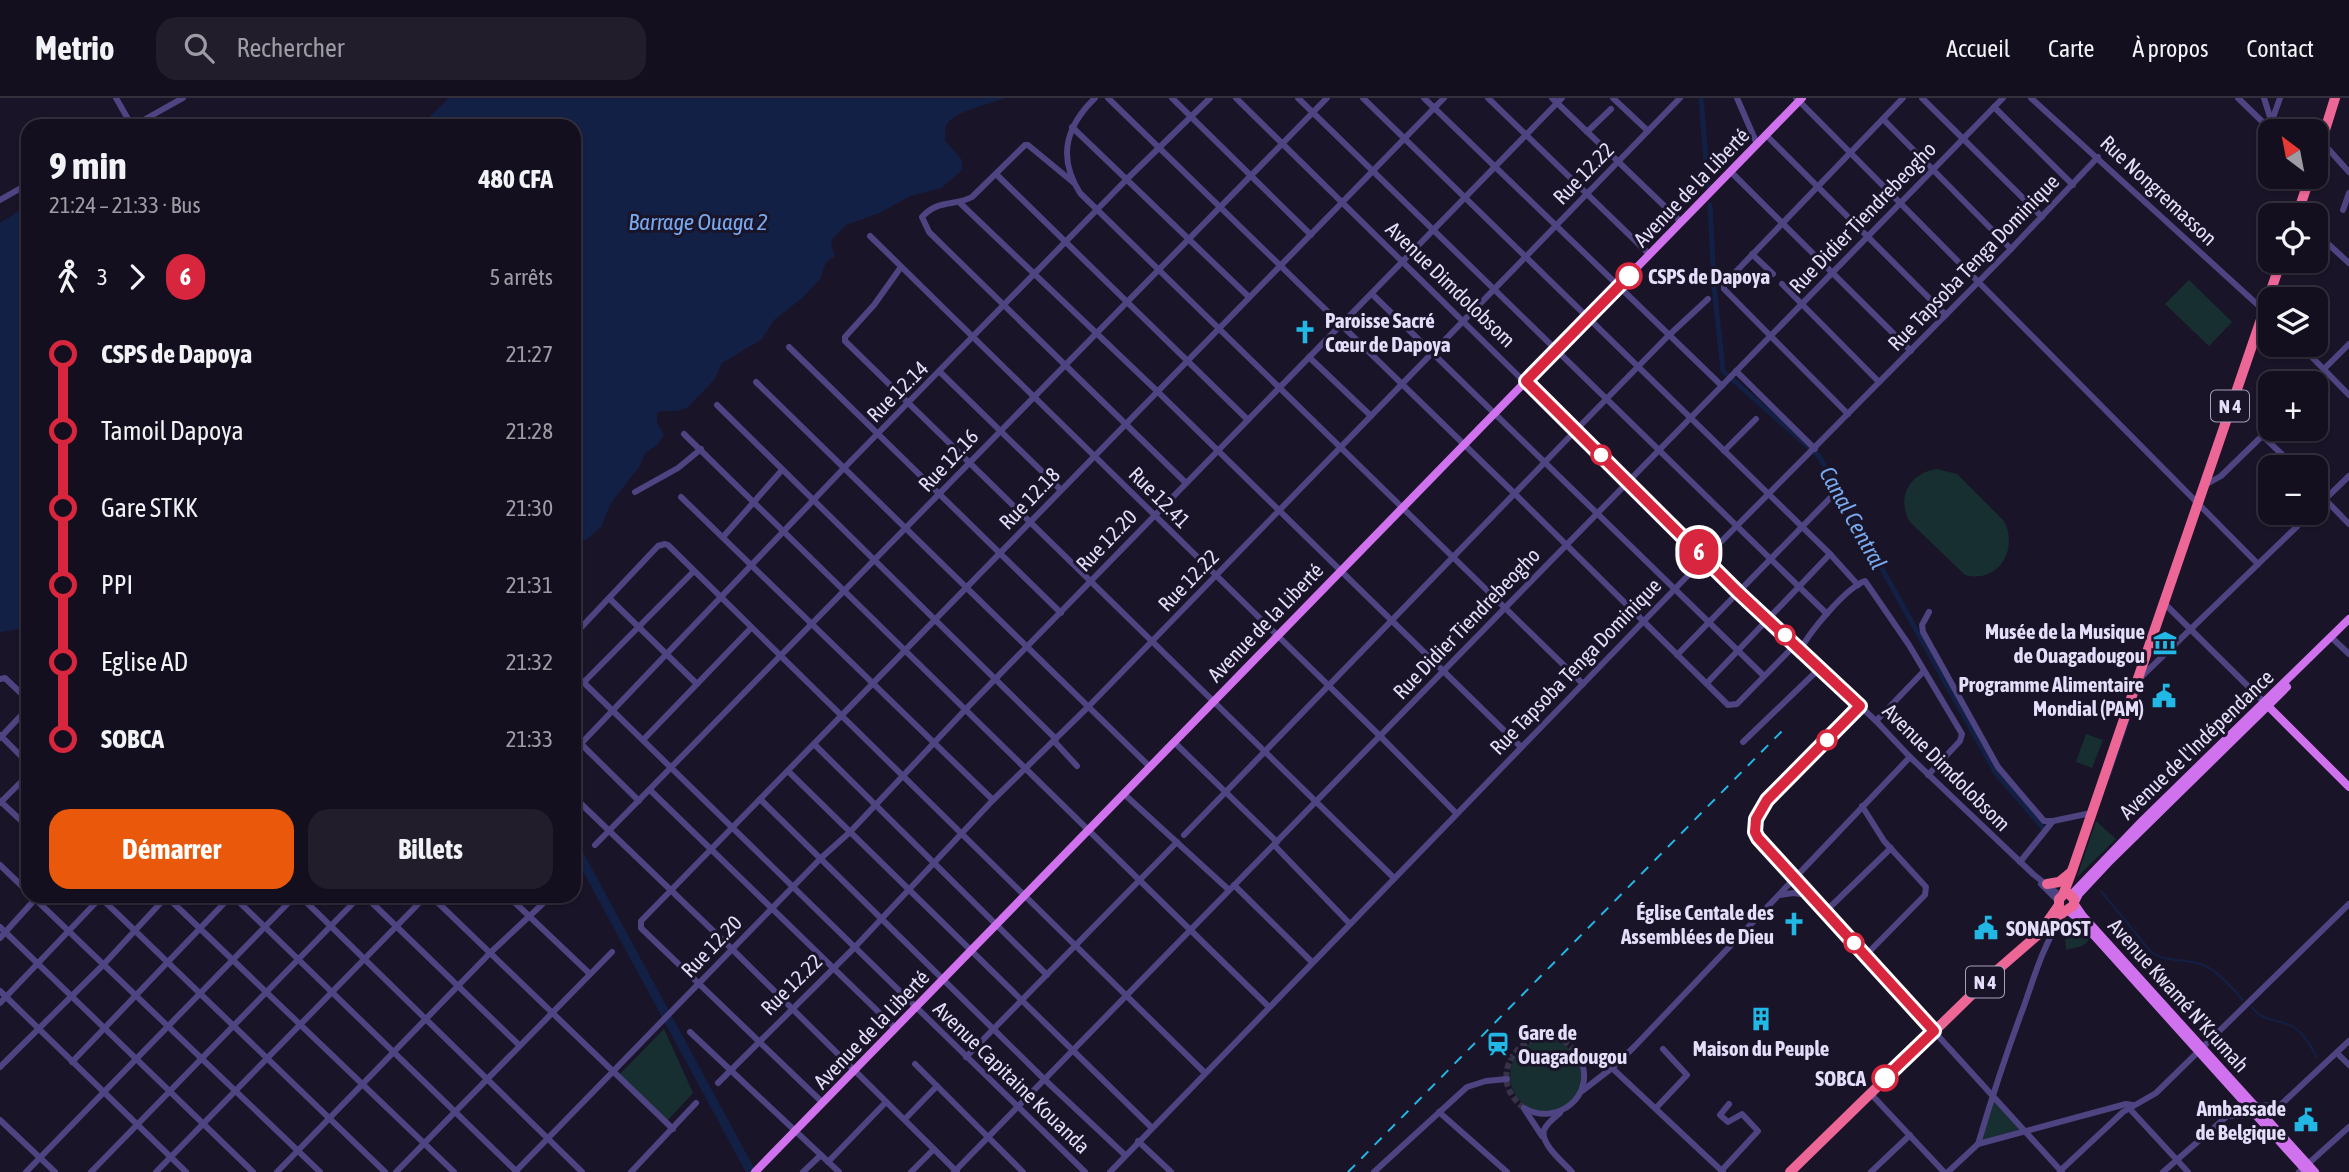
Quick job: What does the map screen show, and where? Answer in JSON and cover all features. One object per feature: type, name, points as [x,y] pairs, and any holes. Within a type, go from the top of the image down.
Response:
[{"type":"highway","points":[[2328,122],[2335,98]]},
{"type":"highway","name":"N 4","points":[[1790,1172],[1995,972],[2038,935],[2066,902],[2071,870],[2258,335]]},
{"type":"highway","points":[[2047,884],[2059,882],[2071,870]]},
{"type":"main road","name":"Avenue de la Liberté","points":[[756,1171],[1731,172],[1799,99]]},
{"type":"main road","name":"Avenue de l'Indépendance","points":[[2066,902],[2083,889],[2170,797],[2333,638],[2349,619]]},
{"type":"main road","name":"Avenue de l'Indépendance","points":[[2333,638],[2349,626]]},
{"type":"main road","points":[[2265,703],[2349,787]]},
{"type":"main road","name":"Avenue Kwamé N'Krumah","points":[[2066,902],[2200,1050],[2253,1104],[2304,1169],[2315,1172]]},
{"type":"main road","name":"Avenue Kwamé N'Krumah","points":[[2200,1050],[2243,1103],[2259,1115]]},
{"type":"street","points":[[116,98],[128,119]]},
{"type":"street","points":[[143,119],[171,101],[183,98]]},
{"type":"street","points":[[1074,183],[1067,142],[1072,127],[1095,98]]},
{"type":"street","points":[[1108,98],[1728,705],[1737,704],[1862,583]]},
{"type":"street","points":[[1172,98],[1311,234]]},
{"type":"street","name":"Rue 12.14","points":[[582,744],[844,468],[1096,210],[1210,98]]},
{"type":"street","name":"Avenue Dimdolobsom","points":[[1236,98],[1738,592],[1876,721],[1910,758],[2020,862],[2066,902]]},
{"type":"street","points":[[1298,98],[1827,614]]},
{"type":"street","name":"Rue 12.16","points":[[595,845],[1327,98]]},
{"type":"street","points":[[1363,98],[1801,527],[1862,583],[1909,645],[1961,731],[1960,741],[1928,775]]},
{"type":"street","points":[[1424,98],[1668,336],[1729,378],[1815,449]]},
{"type":"street","name":"Rue 12.18","points":[[700,983],[641,928],[640,923],[670,889],[1444,98]]},
{"type":"street","points":[[1488,98],[1650,255]]},
{"type":"street","points":[[1613,98],[1648,131]]},
{"type":"street","name":"Rue 12.22","points":[[718,1083],[855,947],[993,800],[1090,706],[1680,98]]},
{"type":"street","points":[[1737,98],[1757,144]]},
{"type":"street","points":[[1848,414],[1724,289],[1725,282],[1903,98]]},
{"type":"street","points":[[1922,98],[2042,217]]},
{"type":"street","name":"Rue Didier Tiendrebeogho","points":[[956,1172],[2003,98]]},
{"type":"street","name":"Rue Nongremasson","points":[[2031,98],[2258,306]]},
{"type":"street","points":[[2238,98],[2262,119]]},
{"type":"street","points":[[2264,98],[2269,119]]},
{"type":"street","points":[[2273,119],[2280,98]]},
{"type":"street","points":[[1799,99],[2258,564]]},
{"type":"street","points":[[1557,100],[1681,222]]},
{"type":"street","name":"Rue 12.20","points":[[516,1172],[1527,135],[1557,100]]},
{"type":"street","points":[[1994,107],[2073,185]]},
{"type":"street","points":[[1587,132],[1612,109]]},
{"type":"street","points":[[1883,119],[2011,249]]},
{"type":"street","points":[[1072,127],[1249,297]]},
{"type":"street","points":[[1766,135],[1946,315]]},
{"type":"street","points":[[959,202],[972,197],[1022,146],[1028,145],[1074,183],[1096,210],[1583,684]]},
{"type":"street","points":[[2328,149],[2349,172]]},
{"type":"street","name":"Rue Tapsoba Tenga Dominique","points":[[1110,1172],[1268,1006],[1736,526],[2011,249],[2098,157]]},
{"type":"street","points":[[1731,172],[1911,351]]},
{"type":"street","points":[[996,174],[1248,420]]},
{"type":"street","points":[[0,200],[21,188]]},
{"type":"street","points":[[2343,211],[2349,193]]},
{"type":"street","points":[[1186,483],[929,232],[922,218],[930,210],[953,200],[959,202],[1157,391],[1521,747]]},
{"type":"street","name":"Rue 12.41","points":[[870,236],[1456,813]]},
{"type":"street","points":[[2328,244],[2349,263]]},
{"type":"street","points":[[1752,254],[1773,274]]},
{"type":"street","points":[[901,267],[874,305],[844,339],[1394,877]]},
{"type":"street","points":[[1782,284],[1879,382]]},
{"type":"street","points":[[1372,294],[1764,676]]},
{"type":"street","points":[[1184,835],[1606,399],[1708,299]]},
{"type":"street","points":[[2324,369],[2349,344]]},
{"type":"street","points":[[789,347],[1061,613]]},
{"type":"street","points":[[1309,357],[1371,416]]},
{"type":"street","points":[[2312,357],[2349,395]]},
{"type":"street","points":[[940,372],[1061,490]]},
{"type":"street","points":[[756,382],[1150,767]]},
{"type":"street","points":[[717,405],[996,680],[1077,766]]},
{"type":"street","points":[[1724,451],[1756,419]]},
{"type":"street","points":[[684,435],[1268,1006]]},
{"type":"street","points":[[2204,485],[2221,476],[2260,438],[2267,438],[2283,455]]},
{"type":"street","points":[[635,492],[678,468],[701,450]]},
{"type":"street","points":[[723,537],[782,470]]},
{"type":"street","points":[[2328,497],[2349,476]]},
{"type":"street","points":[[1677,655],[1834,494]]},
{"type":"street","points":[[681,497],[993,800]]},
{"type":"street","points":[[2328,503],[2349,524]]},
{"type":"street","points":[[2135,683],[2299,525]]},
{"type":"street","points":[[581,628],[661,544],[668,545],[1204,1072]]},
{"type":"street","points":[[1707,683],[1830,554]]},
{"type":"street","points":[[584,682],[693,572]]},
{"type":"street","points":[[610,599],[697,684]]},
{"type":"street","points":[[2163,601],[2265,703]]},
{"type":"street","points":[[1929,612],[1922,625],[1923,632],[1998,767],[2044,821],[2091,813]]},
{"type":"street","points":[[643,740],[751,628]]},
{"type":"street","points":[[2333,638],[2349,654]]},
{"type":"street","points":[[1743,742],[1820,668]]},
{"type":"street","points":[[1876,721],[1924,671]]},
{"type":"street","points":[[0,679],[5,678],[21,693]]},
{"type":"street","name":"Avenue Capitaine Kouanda","points":[[581,679],[1085,1172]]},
{"type":"street","points":[[1860,706],[1767,800],[1758,812],[1755,825],[1758,838],[1993,1093],[2061,1171],[2131,1106],[2156,1093],[2349,904]]},
{"type":"street","points":[[21,715],[0,737],[21,756]]},
{"type":"street","points":[[1174,742],[1226,792],[1349,923]]},
{"type":"street","points":[[582,744],[639,800]]},
{"type":"street","points":[[814,744],[1047,975]]},
{"type":"street","points":[[1581,1091],[1612,1068],[1635,1046],[1910,758]]},
{"type":"street","points":[[788,771],[1151,1128]]},
{"type":"street","points":[[21,782],[0,802],[21,821]]},
{"type":"street","points":[[650,790],[895,1028]]},
{"type":"street","points":[[1124,794],[1312,962]]},
{"type":"street","points":[[760,799],[1045,1080],[1125,1155]]},
{"type":"street","points":[[581,804],[732,949],[956,1172]]},
{"type":"street","points":[[1863,806],[1891,848],[1926,887],[1925,895],[1865,956]]},
{"type":"street","points":[[2020,862],[2053,821]]},
{"type":"street","points":[[966,1057],[1177,842]]},
{"type":"street","points":[[1825,912],[1891,848]]},
{"type":"street","points":[[0,865],[21,885]]},
{"type":"street","name":"Avenue Dimdolobsom","points":[[2033,874],[2066,902]]},
{"type":"street","points":[[1780,895],[1793,893],[1810,896]]},
{"type":"street","points":[[1978,1144],[1993,1093],[2048,939],[2066,902]]},
{"type":"street","points":[[29,903],[2,932],[253,1172]]},
{"type":"street","points":[[41,903],[320,1172]]},
{"type":"street","points":[[0,1003],[3,994],[38,964],[96,903]]},
{"type":"street","points":[[107,903],[385,1172]]},
{"type":"street","points":[[0,1067],[104,964],[160,903]]},
{"type":"street","points":[[174,903],[454,1172]]},
{"type":"street","points":[[72,1062],[225,903]]},
{"type":"street","points":[[239,903],[516,1172]]},
{"type":"street","points":[[26,1172],[290,903]]},
{"type":"street","points":[[305,903],[582,1172]]},
{"type":"street","points":[[91,1172],[355,903]]},
{"type":"street","points":[[370,903],[519,1045]]},
{"type":"street","points":[[156,1172],[422,903]]},
{"type":"street","points":[[436,903],[673,1129]]},
{"type":"street","points":[[515,903],[590,974]]},
{"type":"street","points":[[277,1172],[457,985],[543,903]]},
{"type":"street","points":[[396,1172],[612,951]]},
{"type":"street","points":[[700,983],[823,1103]]},
{"type":"street","points":[[3,994],[186,1172]]},
{"type":"street","points":[[690,1032],[839,1172]]},
{"type":"street","points":[[2229,1116],[2259,1115],[2277,1106],[2349,1041]]},
{"type":"street","points":[[1656,1108],[1686,1075],[1663,1049]]},
{"type":"street","points":[[2337,1053],[2349,1065]]},
{"type":"street","points":[[1546,1143],[1543,1132],[1546,1126],[1574,1103],[1581,1091],[1584,1072],[1580,1058],[1612,1068],[1722,1171],[1758,1130],[1742,1114],[1728,1122],[1720,1114],[1729,1104]]},
{"type":"street","points":[[915,1064],[1023,1172]]},
{"type":"street","points":[[1374,1172],[1467,1087],[1486,1081],[1507,1079]]},
{"type":"street","points":[[905,1119],[937,1086]]},
{"type":"street","points":[[1870,1093],[1946,1172],[1978,1144],[2126,1104],[2131,1106],[2188,1172]]},
{"type":"street","points":[[828,1162],[886,1102]]},
{"type":"street","points":[[631,1172],[696,1103]]},
{"type":"street","points":[[2164,1172],[2243,1103],[2277,1106]]},
{"type":"street","points":[[1562,1111],[1543,1115],[1524,1108],[1546,1143],[1571,1171]]},
{"type":"street","points":[[1439,1112],[1507,1172]]},
{"type":"street","points":[[0,1119],[55,1172]]},
{"type":"street","points":[[0,1133],[7,1126]]},
{"type":"street","points":[[2304,1169],[2349,1126]]},
{"type":"street","points":[[1871,1172],[1910,1135]]},
{"type":"street","points":[[1138,1141],[1171,1172]]},
{"type":"street","points":[[911,1172],[934,1149]]},
{"type":"street","points":[[803,1172],[821,1155]]},
{"type":"green space","points":[[2189,280],[2232,322],[2209,346],[2165,304]]},
{"type":"green space","points":[[1937,469],[1957,474],[2004,521],[2008,532],[2007,553],[2003,562],[1987,574],[1965,575],[1910,522],[1904,504],[1908,488],[1919,476]]},
{"type":"green space","points":[[2086,734],[2103,740],[2092,768],[2076,762]]},
{"type":"green space","points":[[2096,821],[2116,839],[2077,877]]},
{"type":"green space","points":[[2070,916],[2089,936],[2084,944],[2066,950],[2064,923]]},
{"type":"green space","points":[[664,1029],[693,1093],[666,1122],[620,1074]]},
{"type":"green space","points":[[1546,1040],[1566,1046],[1576,1056],[1582,1076],[1576,1096],[1566,1106],[1546,1112],[1526,1106],[1516,1096],[1510,1076],[1516,1056],[1526,1046]]},
{"type":"green space","points":[[1995,1098],[2021,1129],[1982,1140]]},
{"type":"water","name":"Barrage Ouaga 2","points":[[449,98],[1005,98],[957,115],[947,124],[945,141],[962,160],[962,170],[941,188],[911,196],[879,213],[846,225],[832,239],[835,256],[826,262],[820,279],[802,298],[774,320],[762,339],[722,363],[714,380],[688,407],[657,413],[657,422],[664,435],[656,446],[645,453],[639,467],[611,503],[601,527],[581,541],[581,119],[427,119]]},
{"type":"water","points":[[21,211],[21,629],[0,632],[0,223]]},
{"type":"waterway","name":"Canal Central","points":[[1701,98],[1708,186]]},
{"type":"waterway","name":"Canal Central","points":[[1710,205],[1714,286],[1723,371],[1819,456],[1996,773],[2043,828]]},
{"type":"waterway","points":[[2109,779],[2138,695]]},
{"type":"waterway","points":[[581,858],[751,1172]]},
{"type":"waterway","name":"Canal Central","points":[[2101,891],[2151,952],[2162,957],[2206,966],[2243,1000]]},
{"type":"waterway","points":[[2252,1007],[2265,1017],[2296,1029],[2317,1057]]},
{"type":"tunnel","points":[[1524,1108],[1510,1092],[1506,1076],[1510,1060],[1520,1047],[1535,1039],[1550,1037],[1566,1043],[1580,1058]]},
{"type":"railway","points":[[1348,1172],[1784,729]]},
{"type":"bus line","name":"6","points":[[1629,276],[1526,381],[1738,592],[1860,706],[1767,800],[1758,812],[1755,832],[1793,878],[1934,1031],[1885,1078]]},
{"type":"place","name":"CSPS de Dapoya","points":[[1629,276]]},
{"type":"place","name":"Paroisse Sacré Cœur de Dapoya","points":[[1305,332]]},
{"type":"place","name":"Musée de la Musique de Ouagadougou","points":[[2165,643]]},
{"type":"place","name":"Programme Alimentaire Mondial (PAM)","points":[[2164,696]]},
{"type":"place","name":"Église Centale des Assemblées de Dieu","points":[[1794,924]]},
{"type":"place","name":"SONAPOST","points":[[1986,928]]},
{"type":"place","name":"Maison du Peuple","points":[[1761,1019]]},
{"type":"place","name":"Gare de Ouagadougou","points":[[1498,1044]]},
{"type":"place","name":"SOBCA","points":[[1885,1078]]},
{"type":"place","name":"Ambassade de Belgique","points":[[2306,1120]]}]
